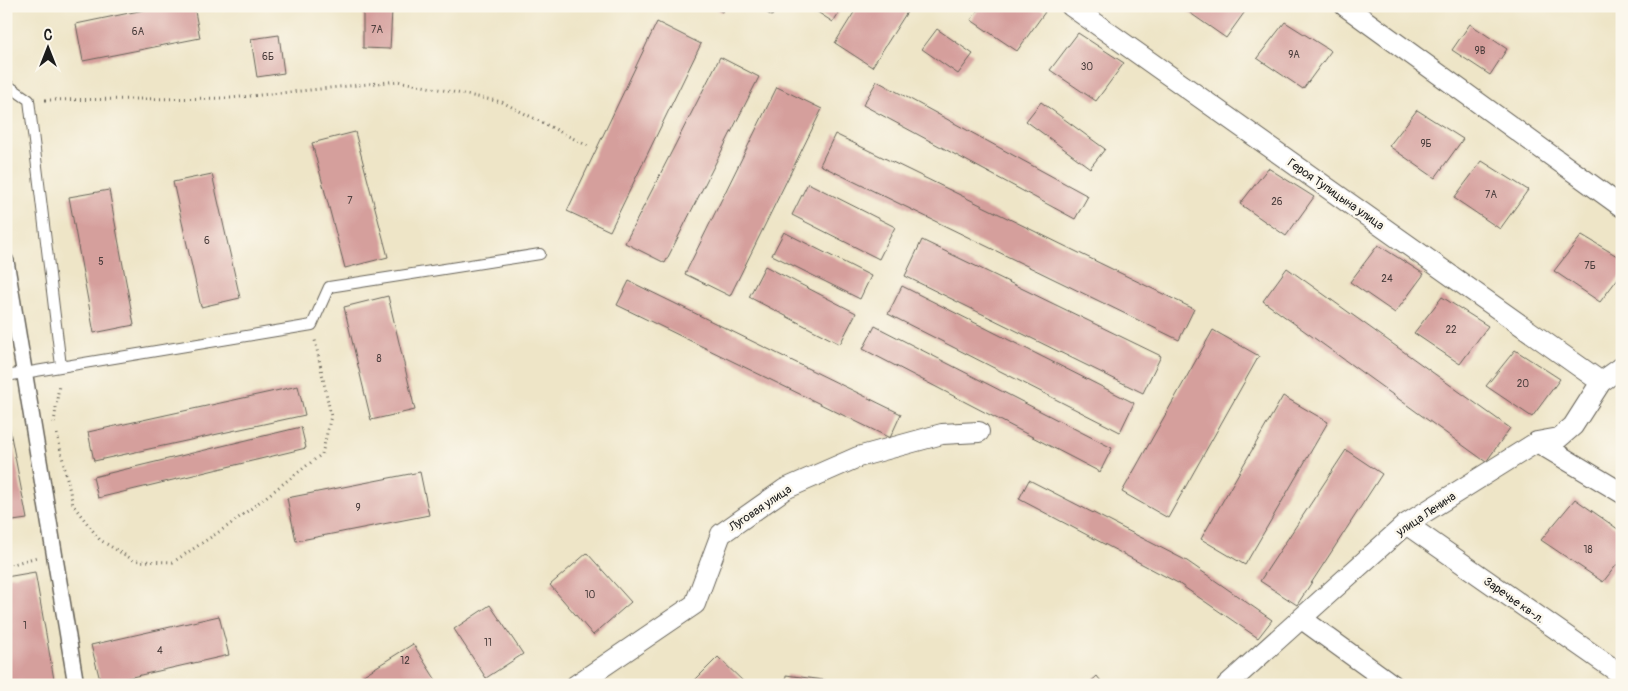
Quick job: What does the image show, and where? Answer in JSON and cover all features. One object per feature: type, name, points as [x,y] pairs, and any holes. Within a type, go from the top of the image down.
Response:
[{"type":"street","name":"Героя Тупицына улица","points":[[1071,6],[1602,382]]},
{"type":"street","points":[[1345,6],[1622,206]]},
{"type":"street","points":[[6,261],[26,372],[76,685]]},
{"type":"street","name":"улица Ленина","points":[[1227,685],[1406,524],[1537,442],[1559,438],[1573,426],[1602,382],[1622,367]]},
{"type":"street","name":"Луговая улица","points":[[576,685],[695,604],[721,534],[785,489],[858,457],[942,434],[979,432]]},
{"type":"street","points":[[1537,442],[1622,494]]},
{"type":"street","name":"Заречье кв-л.","points":[[1406,524],[1622,675]]},
{"type":"street","points":[[1302,619],[1393,685]]},
{"type":"lane","points":[[6,84],[29,100],[61,366]]},
{"type":"lane","points":[[6,376],[312,325],[329,287],[540,254]]},
{"type":"path","points":[[29,100],[231,98],[398,81],[502,102],[588,146]]},
{"type":"path","points":[[56,434],[74,505],[100,540],[135,561],[173,562],[228,526],[322,454],[331,416],[312,325]]},
{"type":"path","points":[[54,425],[61,366]]},
{"type":"path","points":[[6,566],[55,551]]},
{"type":"building","points":[[163,6],[194,6],[200,38],[83,61],[76,24]]},
{"type":"building","points":[[712,6],[726,6],[722,12]]},
{"type":"building","points":[[756,6],[778,6],[772,16]]},
{"type":"building","points":[[808,6],[843,6],[833,22]]},
{"type":"building","points":[[858,6],[897,6],[907,12],[872,67],[835,43]]},
{"type":"building","points":[[981,6],[1035,6],[1045,12],[1017,51],[971,20]]},
{"type":"building","points":[[1180,6],[1249,6],[1226,38]]},
{"type":"building","points":[[363,7],[392,10],[390,49],[363,48]]},
{"type":"building","points":[[657,22],[701,44],[610,231],[567,211]]},
{"type":"building","points":[[1285,22],[1331,51],[1303,89],[1257,58]]},
{"type":"building","points":[[1470,24],[1507,49],[1490,75],[1452,50]]},
{"type":"building","points":[[937,29],[973,54],[958,74],[922,49]]},
{"type":"building","points":[[1078,33],[1124,63],[1096,101],[1050,70]]},
{"type":"building","points":[[279,35],[284,73],[257,77],[251,39]]},
{"type":"building","points":[[720,57],[759,77],[665,263],[625,243]]},
{"type":"building","points":[[877,81],[1088,196],[1075,219],[863,105]]},
{"type":"building","points":[[777,87],[822,109],[730,296],[685,274]]},
{"type":"building","points":[[1041,102],[1105,149],[1090,168],[1026,121]]},
{"type":"building","points":[[1417,110],[1463,139],[1435,178],[1389,146]]},
{"type":"building","points":[[355,132],[388,257],[345,268],[312,143]]},
{"type":"building","points":[[835,134],[1194,309],[1179,340],[820,165]]},
{"type":"building","points":[[1482,161],[1528,190],[1500,229],[1454,198]]},
{"type":"building","points":[[1268,168],[1314,197],[1286,236],[1240,204]]},
{"type":"building","points":[[212,174],[240,298],[201,307],[173,182]]},
{"type":"building","points":[[808,183],[895,227],[879,259],[792,215]]},
{"type":"building","points":[[109,190],[134,325],[94,333],[69,197]]},
{"type":"building","points":[[784,232],[871,276],[860,299],[772,255]]},
{"type":"building","points":[[1582,235],[1622,259],[1622,273],[1600,302],[1554,271]]},
{"type":"building","points":[[922,240],[1161,356],[1143,393],[905,276]]},
{"type":"building","points":[[1378,245],[1424,274],[1395,313],[1350,282]]},
{"type":"building","points":[[765,266],[856,313],[840,344],[749,297]]},
{"type":"building","points":[[1287,268],[1510,428],[1486,462],[1263,301]]},
{"type":"building","points":[[629,281],[901,414],[890,438],[617,305]]},
{"type":"building","points":[[902,286],[1134,403],[1120,432],[888,314]]},
{"type":"building","points":[[388,296],[415,410],[371,420],[344,307]]},
{"type":"building","points":[[1442,297],[1488,326],[1460,364],[1414,333]]},
{"type":"building","points":[[875,326],[1112,448],[1100,472],[863,349]]},
{"type":"building","points":[[1213,330],[1259,356],[1168,518],[1122,492]]},
{"type":"building","points":[[1515,350],[1560,379],[1532,417],[1486,386]]},
{"type":"building","points":[[298,386],[305,415],[94,461],[88,432]]},
{"type":"building","points":[[1283,396],[1328,422],[1245,565],[1201,539]]},
{"type":"building","points":[[6,410],[27,519],[6,522]]},
{"type":"building","points":[[301,427],[306,448],[98,498],[93,477]]},
{"type":"building","points":[[1346,450],[1382,474],[1297,605],[1260,581]]},
{"type":"building","points":[[420,472],[429,515],[296,541],[287,498]]},
{"type":"building","points":[[1029,480],[1187,561],[1272,620],[1258,638],[1178,583],[1019,499]]},
{"type":"building","points":[[1575,499],[1622,532],[1622,558],[1603,582],[1541,540]]},
{"type":"building","points":[[587,553],[631,602],[593,635],[550,585]]},
{"type":"building","points":[[35,572],[55,685],[9,685],[6,672],[6,577]]},
{"type":"building","points":[[490,605],[523,654],[486,678],[454,629]]},
{"type":"building","points":[[219,616],[229,655],[101,684],[91,645]]},
{"type":"building","points":[[413,644],[439,685],[368,685],[362,676]]},
{"type":"building","points":[[718,657],[747,685],[690,685]]},
{"type":"building","points":[[786,675],[845,683],[845,685],[785,685]]},
{"type":"building","points":[[1097,676],[1104,685],[1087,685]]}]
